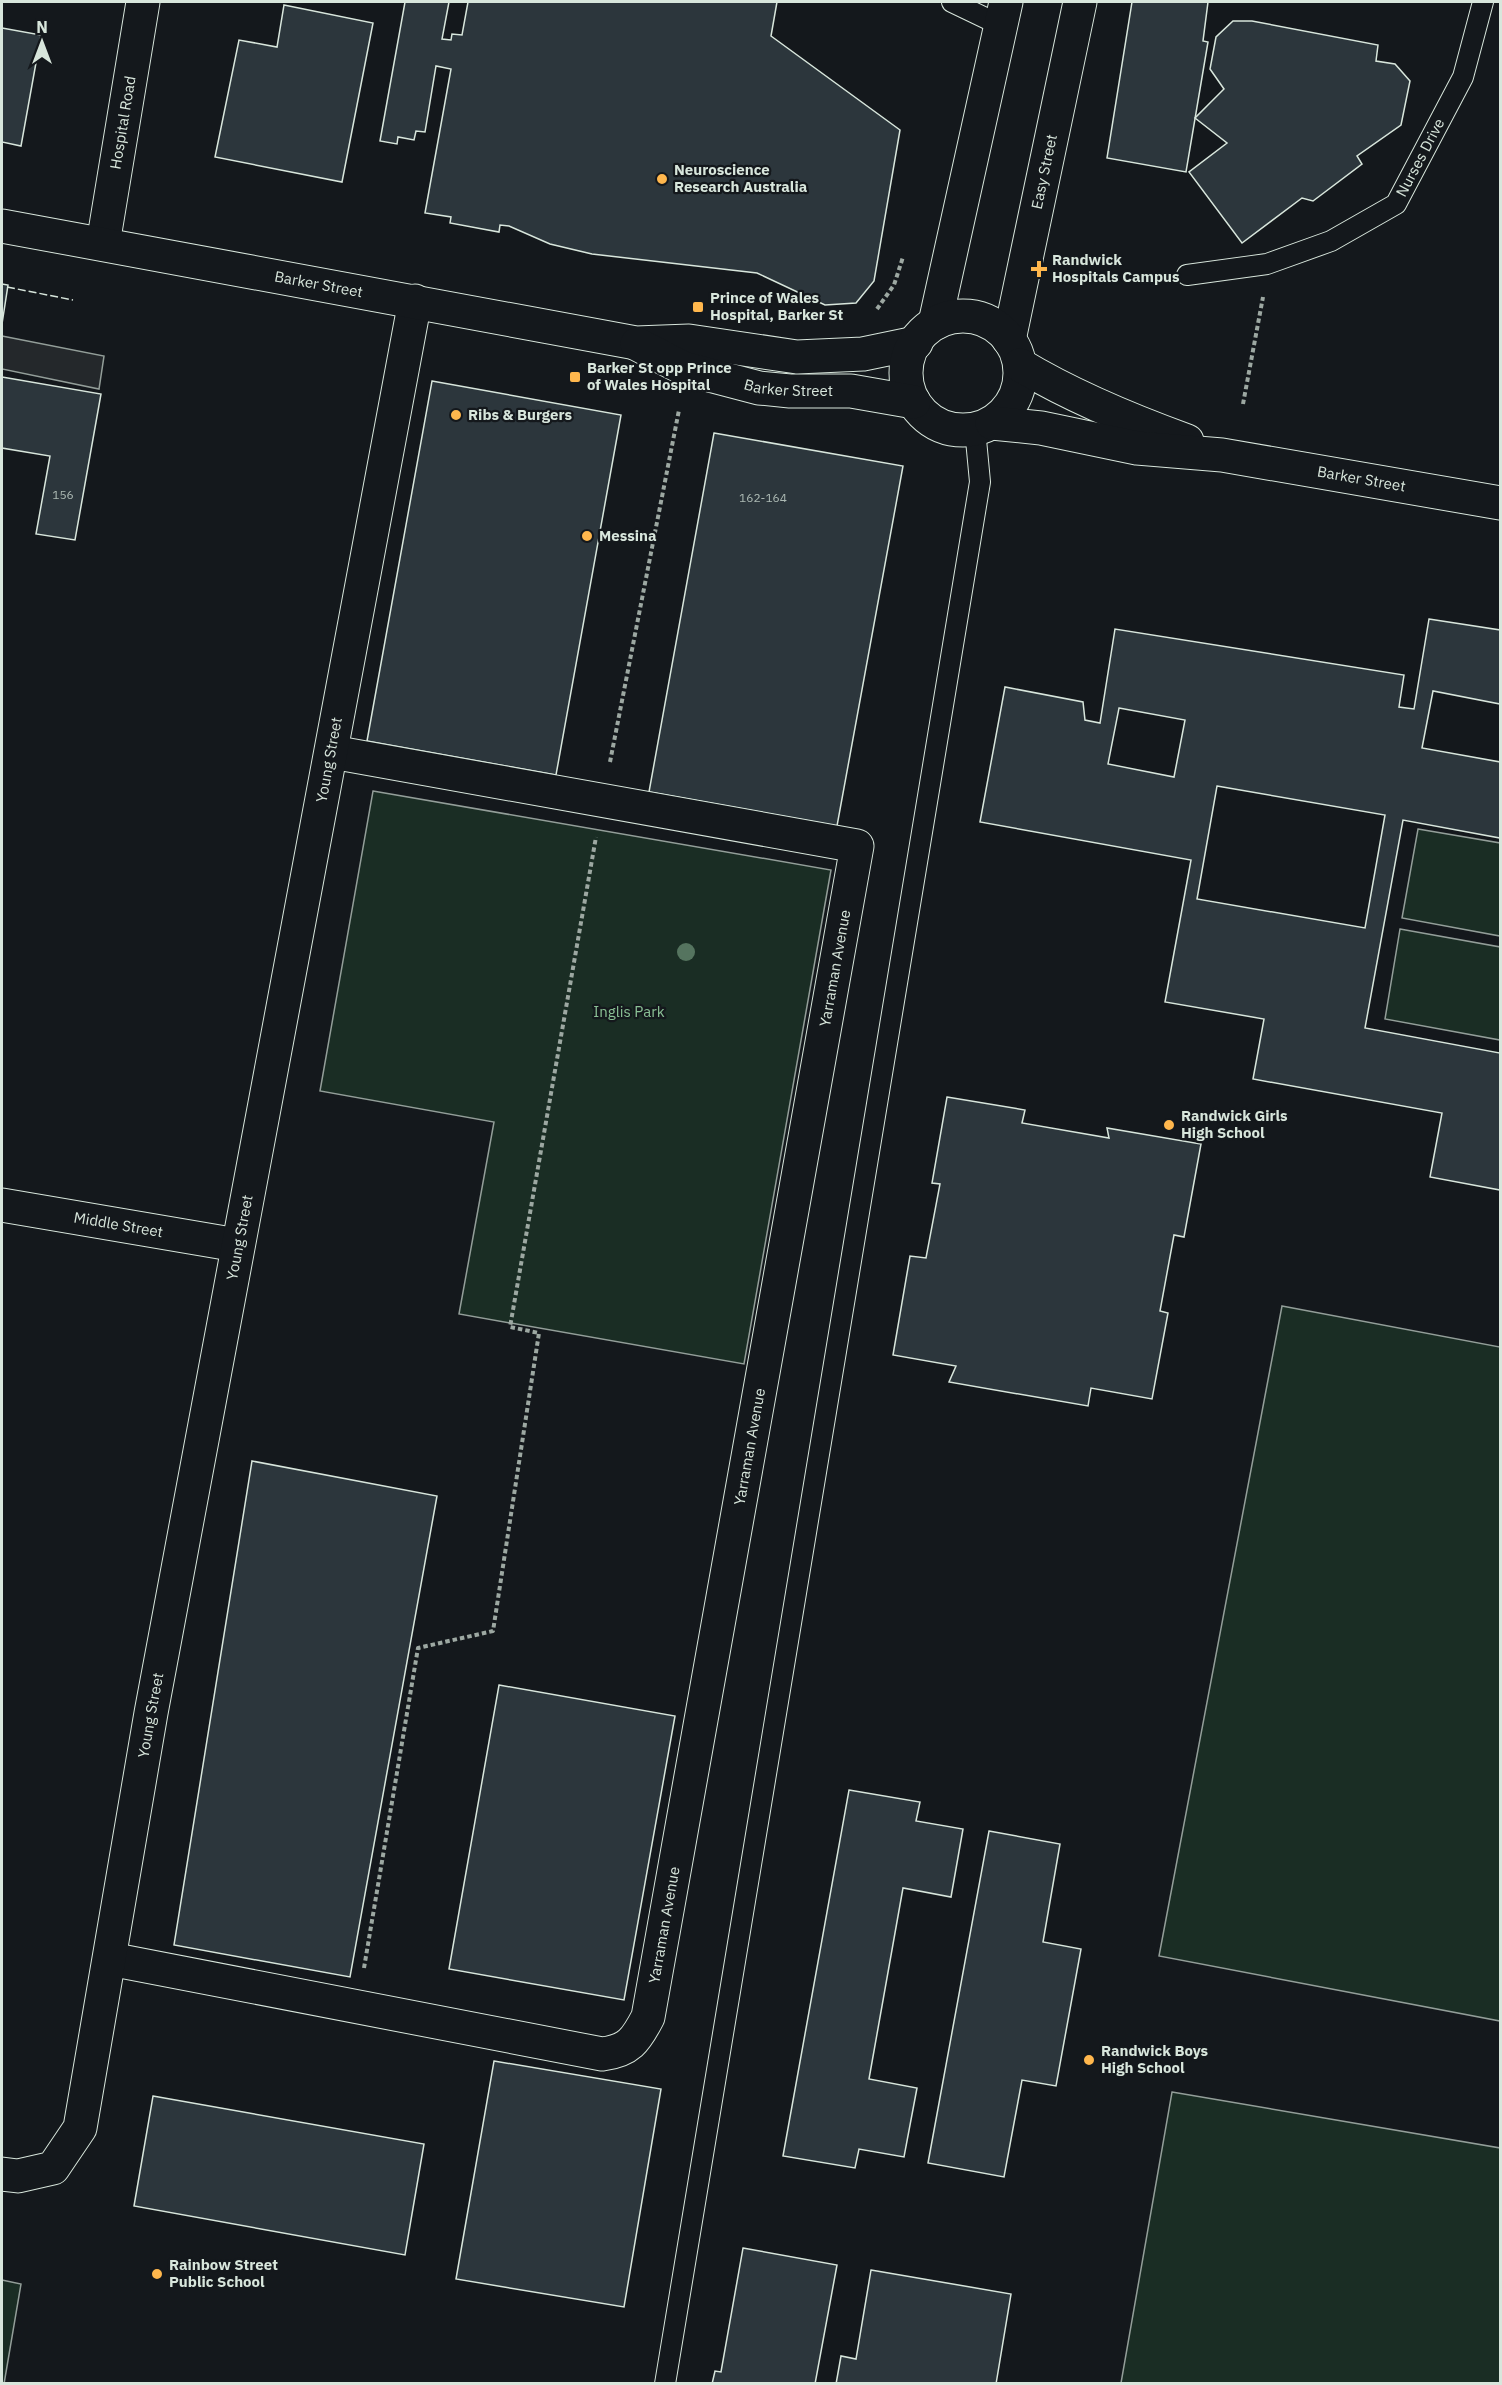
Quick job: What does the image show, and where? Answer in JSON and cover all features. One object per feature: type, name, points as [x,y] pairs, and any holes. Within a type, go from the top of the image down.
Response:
[{"type":"street","name":"Hospital Road","points":[[103,244],[143,2]]},
{"type":"street","name":"Easy Street","points":[[1015,353],[1080,2]]},
{"type":"street","points":[[926,333],[1004,14]]},
{"type":"street","name":"Barker Street","points":[[2,226],[636,343],[688,341],[797,357],[863,354],[926,333]]},
{"type":"street","name":"Young Street","points":[[2,2174],[18,2176],[53,2168],[80,2128],[151,1713],[237,1245],[332,752],[414,301]]},
{"type":"street","points":[[950,317],[983,320],[998,328],[1015,353],[1019,381],[1015,396],[1005,411],[983,426],[957,430],[939,426],[924,415],[914,402],[908,384],[907,367],[911,349],[926,333],[950,317]]},
{"type":"street","name":"Barker Street","points":[[636,343],[683,368],[759,388],[789,391],[851,391],[914,402]]},
{"type":"street","name":"Barker Street","points":[[1015,353],[1048,382],[1101,407],[1222,455]]},
{"type":"street","name":"Barker Street","points":[[983,426],[1041,429],[1137,448],[1222,455],[1500,503]]},
{"type":"street","name":"Yarraman Avenue","points":[[110,1959],[602,2054],[617,2052],[636,2040],[648,2017],[857,846],[332,752]]},
{"type":"street","name":"Middle Street","points":[[2,1205],[237,1245]]},
{"type":"lane","points":[[952,2],[1004,14]]},
{"type":"lane","name":"Nurses Drive","points":[[1187,275],[1267,264],[1331,241],[1396,204],[1463,77],[1483,2]]},
{"type":"lane","points":[[665,2384],[980,482],[983,426]]},
{"type":"path","points":[[872,312],[879,307],[894,285],[903,256]]},
{"type":"path","points":[[1243,404],[1267,264]]},
{"type":"path","points":[[358,2007],[418,1648],[493,1631],[538,1333],[510,1327],[603,801],[679,410]]},
{"type":"green space","name":"Inglis Park","points":[[373,791],[831,870],[744,1364],[459,1314],[494,1122],[320,1091]]},
{"type":"green space","points":[[1418,829],[1500,843],[1500,936],[1402,918]]},
{"type":"green space","points":[[1400,929],[1500,947],[1500,1040],[1385,1019]]},
{"type":"green space","points":[[1282,1306],[1500,1347],[1500,2021],[1159,1956]]},
{"type":"green space","points":[[1172,2092],[1500,2148],[1500,2383],[1121,2383]]},
{"type":"green space","points":[[2,2280],[21,2284],[4,2384],[2,2383]]},
{"type":"shaded area","points":[[2,336],[104,356],[99,389],[2,369]]},
{"type":"building","name":"Neuroscience Research Australia","points":[[405,2],[449,2],[442,39],[451,40],[452,34],[462,35],[468,2],[777,2],[771,36],[900,130],[874,281],[856,303],[825,305],[757,273],[592,254],[550,244],[509,226],[500,225],[499,232],[450,223],[451,217],[425,213],[451,69],[436,66],[425,132],[416,131],[414,140],[398,137],[397,144],[380,141]]},
{"type":"building","points":[[1132,2],[1208,2],[1203,41],[1208,42],[1186,172],[1107,158]]},
{"type":"building","points":[[284,5],[373,23],[342,182],[215,157],[239,40],[277,47]]},
{"type":"building","points":[[1233,21],[1252,21],[1378,45],[1376,61],[1395,64],[1410,81],[1401,125],[1357,156],[1362,164],[1313,201],[1302,198],[1242,243],[1189,172],[1227,143],[1195,118],[1224,89],[1210,69],[1216,37]]},
{"type":"building","points":[[2,28],[41,35],[21,146],[2,142]]},
{"type":"building","points":[[2,284],[8,285],[2,324]]},
{"type":"building","points":[[2,377],[101,394],[75,540],[36,534],[50,456],[2,448]]},
{"type":"building","points":[[432,381],[621,415],[556,775],[367,741]]},
{"type":"building","points":[[714,433],[903,466],[837,826],[649,792]]},
{"type":"building","points":[[1429,619],[1500,630],[1500,704],[1433,691],[1422,748],[1500,762],[1500,838],[1403,820],[1365,1028],[1500,1053],[1500,1190],[1430,1177],[1442,1113],[1253,1079],[1264,1019],[1165,1002],[1191,860],[980,822],[1005,687],[1083,702],[1085,720],[1100,723],[1115,629],[1404,675],[1399,707],[1414,709]],"holes":[[[1119,708],[1185,720],[1174,777],[1108,764]],[[1217,786],[1385,815],[1365,928],[1197,899]]]},
{"type":"building","points":[[947,1097],[1025,1110],[1022,1123],[1109,1138],[1107,1128],[1201,1144],[1184,1237],[1174,1235],[1160,1311],[1168,1313],[1152,1399],[1091,1388],[1088,1406],[949,1382],[956,1366],[893,1355],[910,1256],[926,1258],[940,1184],[932,1183]]},
{"type":"building","points":[[252,1461],[437,1496],[350,1977],[174,1945]]},
{"type":"building","points":[[499,1685],[675,1716],[624,2000],[449,1969]]},
{"type":"building","points":[[849,1790],[920,1802],[916,1821],[963,1829],[951,1897],[903,1888],[869,2079],[917,2088],[904,2157],[859,2149],[855,2168],[783,2156]]},
{"type":"building","points":[[989,1831],[1060,1844],[1043,1942],[1081,1949],[1056,2086],[1022,2080],[1004,2177],[928,2163]]},
{"type":"building","points":[[494,2061],[661,2089],[624,2307],[456,2279]]},
{"type":"building","points":[[153,2096],[424,2144],[405,2255],[134,2206]]},
{"type":"building","points":[[743,2248],[837,2265],[815,2384],[712,2384],[715,2371],[721,2372]]},
{"type":"building","points":[[871,2270],[1011,2294],[996,2384],[836,2384],[841,2356],[856,2359]]},
{"type":"fence","points":[[7,287],[73,300]]},
{"type":"place","name":"Neuroscience Research Australia","points":[[662,179]]},
{"type":"place","name":"Randwick Hospitals Campus","points":[[1039,269]]},
{"type":"place","name":"Prince of Wales Hospital, Barker St","points":[[698,307]]},
{"type":"place","name":"Barker St opp Prince of Wales Hospital","points":[[575,377]]},
{"type":"place","name":"Ribs & Burgers","points":[[456,415]]},
{"type":"place","name":"Messina","points":[[587,536]]},
{"type":"place","name":"Randwick Girls High School","points":[[1169,1125]]},
{"type":"place","name":"Randwick Boys High School","points":[[1089,2060]]},
{"type":"place","name":"Rainbow Street Public School","points":[[157,2274]]}]
